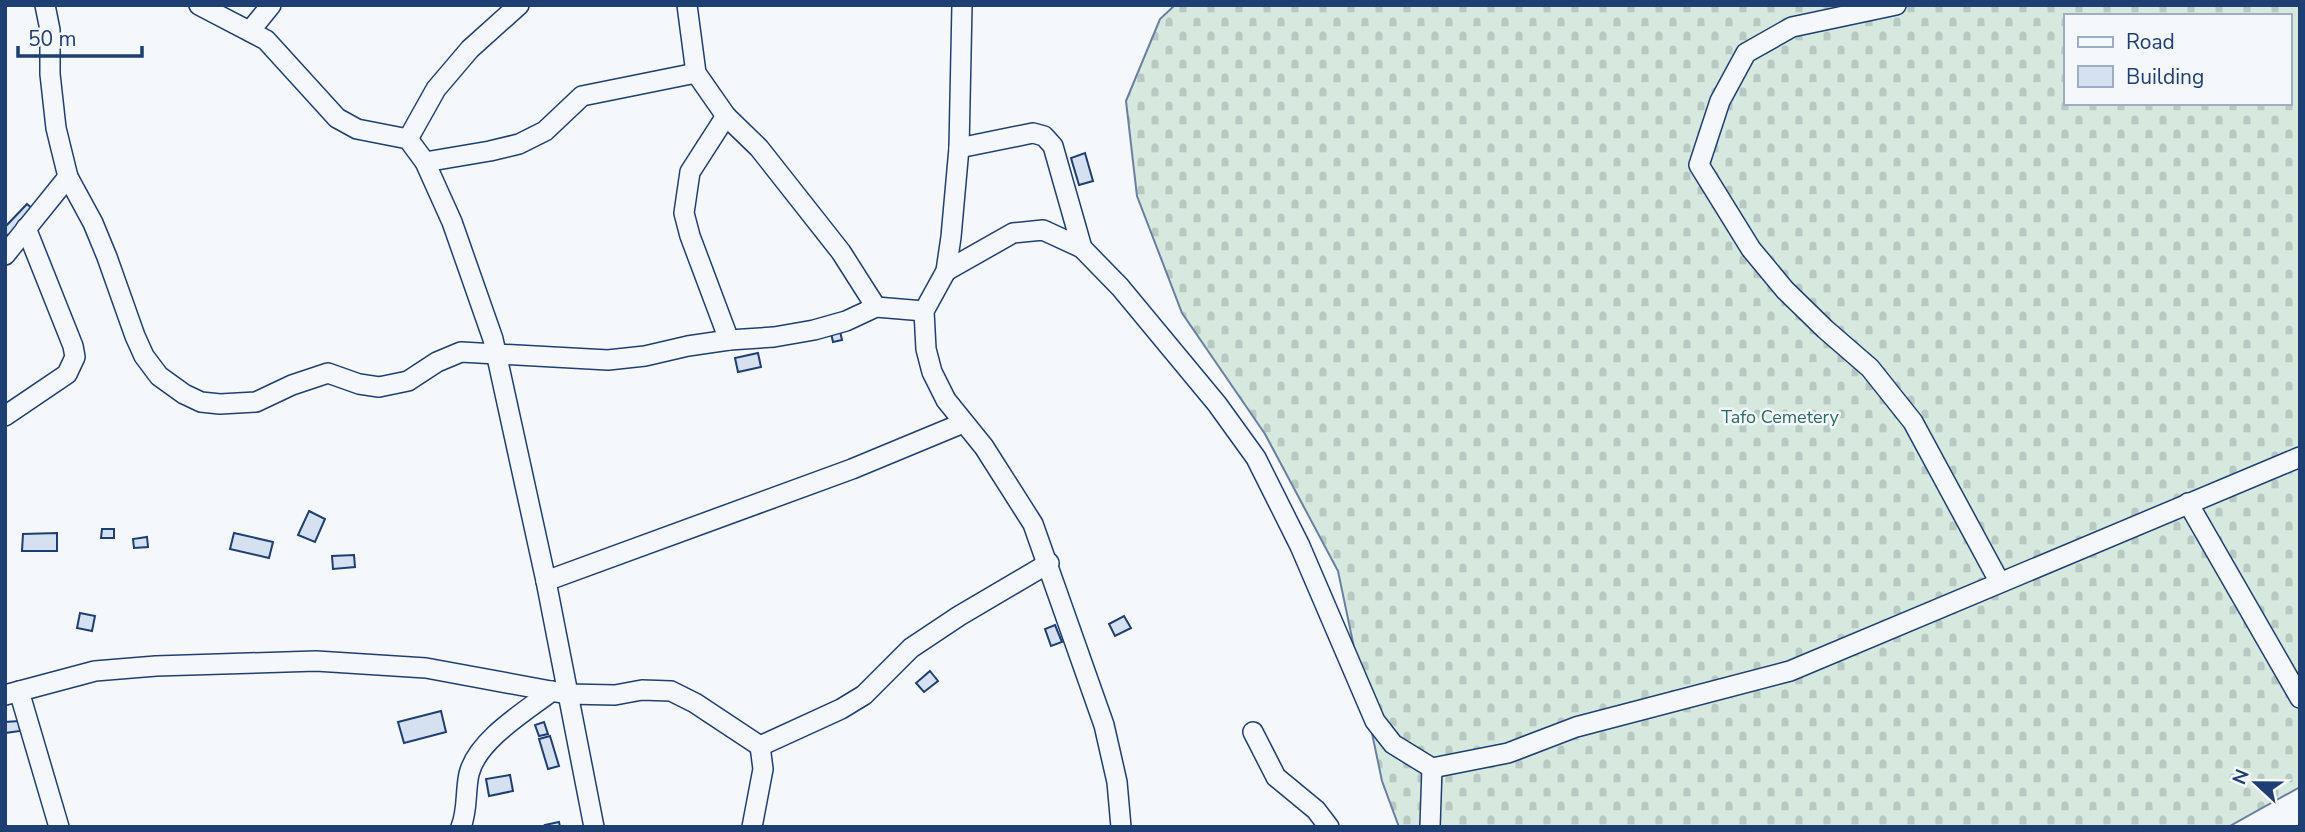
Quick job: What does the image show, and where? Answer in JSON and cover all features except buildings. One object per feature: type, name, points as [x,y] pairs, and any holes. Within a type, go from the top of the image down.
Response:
[{"type":"street","points":[[44,5],[50,30],[50,74],[56,128],[68,177],[102,246],[144,356],[159,376],[184,394],[201,402],[256,402],[292,385],[328,373],[359,384],[379,387],[408,381],[437,362],[461,352],[608,360],[729,340],[774,337],[814,330],[846,321],[876,307],[924,311]]},
{"type":"street","points":[[199,5],[266,40],[337,118],[357,130],[408,139],[425,162],[452,222],[493,339],[546,581],[559,692],[594,827]]},
{"type":"street","points":[[250,31],[271,5]]},
{"type":"street","points":[[408,139],[436,89],[470,49],[519,5]]},
{"type":"street","points":[[687,5],[696,73],[726,116],[759,148],[841,252],[876,307]]},
{"type":"street","points":[[962,5],[959,148],[946,271],[924,311],[925,339],[932,372],[946,400],[984,447],[1027,515],[1049,563],[1064,614],[1104,725],[1117,782],[1121,827]]},
{"type":"street","points":[[1896,5],[1792,27],[1746,53],[1720,100],[1699,165],[1751,248],[1785,290],[1870,368],[1913,422],[1999,581]]},
{"type":"street","points":[[425,162],[519,144],[545,131],[582,96],[696,73]]},
{"type":"street","points":[[726,116],[690,172],[684,213],[729,340]]},
{"type":"street","points":[[959,148],[1032,134],[1044,136],[1053,146],[1082,247]]},
{"type":"street","points":[[5,255],[68,177]]},
{"type":"street","points":[[5,416],[67,374],[75,357],[26,228]]},
{"type":"street","points":[[946,271],[1013,233],[1043,230],[1082,247],[1174,350],[1256,458],[1300,546],[1375,721],[1394,744],[1432,768],[1508,753],[1576,727],[1790,671],[1999,581],[2300,457]]},
{"type":"street","points":[[546,581],[852,468],[963,423]]},
{"type":"street","points":[[2188,503],[2300,698]]},
{"type":"street","points":[[760,746],[841,709],[864,695],[911,648],[1049,563]]},
{"type":"street","points":[[59,827],[12,693],[95,671],[156,666],[316,661],[426,668],[559,692],[615,695],[642,690],[671,691],[695,703],[760,746],[763,769],[752,827]]},
{"type":"street","points":[[461,827],[467,809],[470,770],[480,752],[497,734],[559,692]]},
{"type":"street","points":[[1253,732],[1276,777],[1316,810],[1329,827]]},
{"type":"street","points":[[1430,827],[1432,768]]},
{"type":"green space","name":"Tafo Cemetery","points":[[1175,5],[2300,5],[2300,787],[2228,827],[1399,827],[1382,781],[1338,571],[1265,434],[1182,313],[1137,196],[1126,101],[1160,19]]}]
